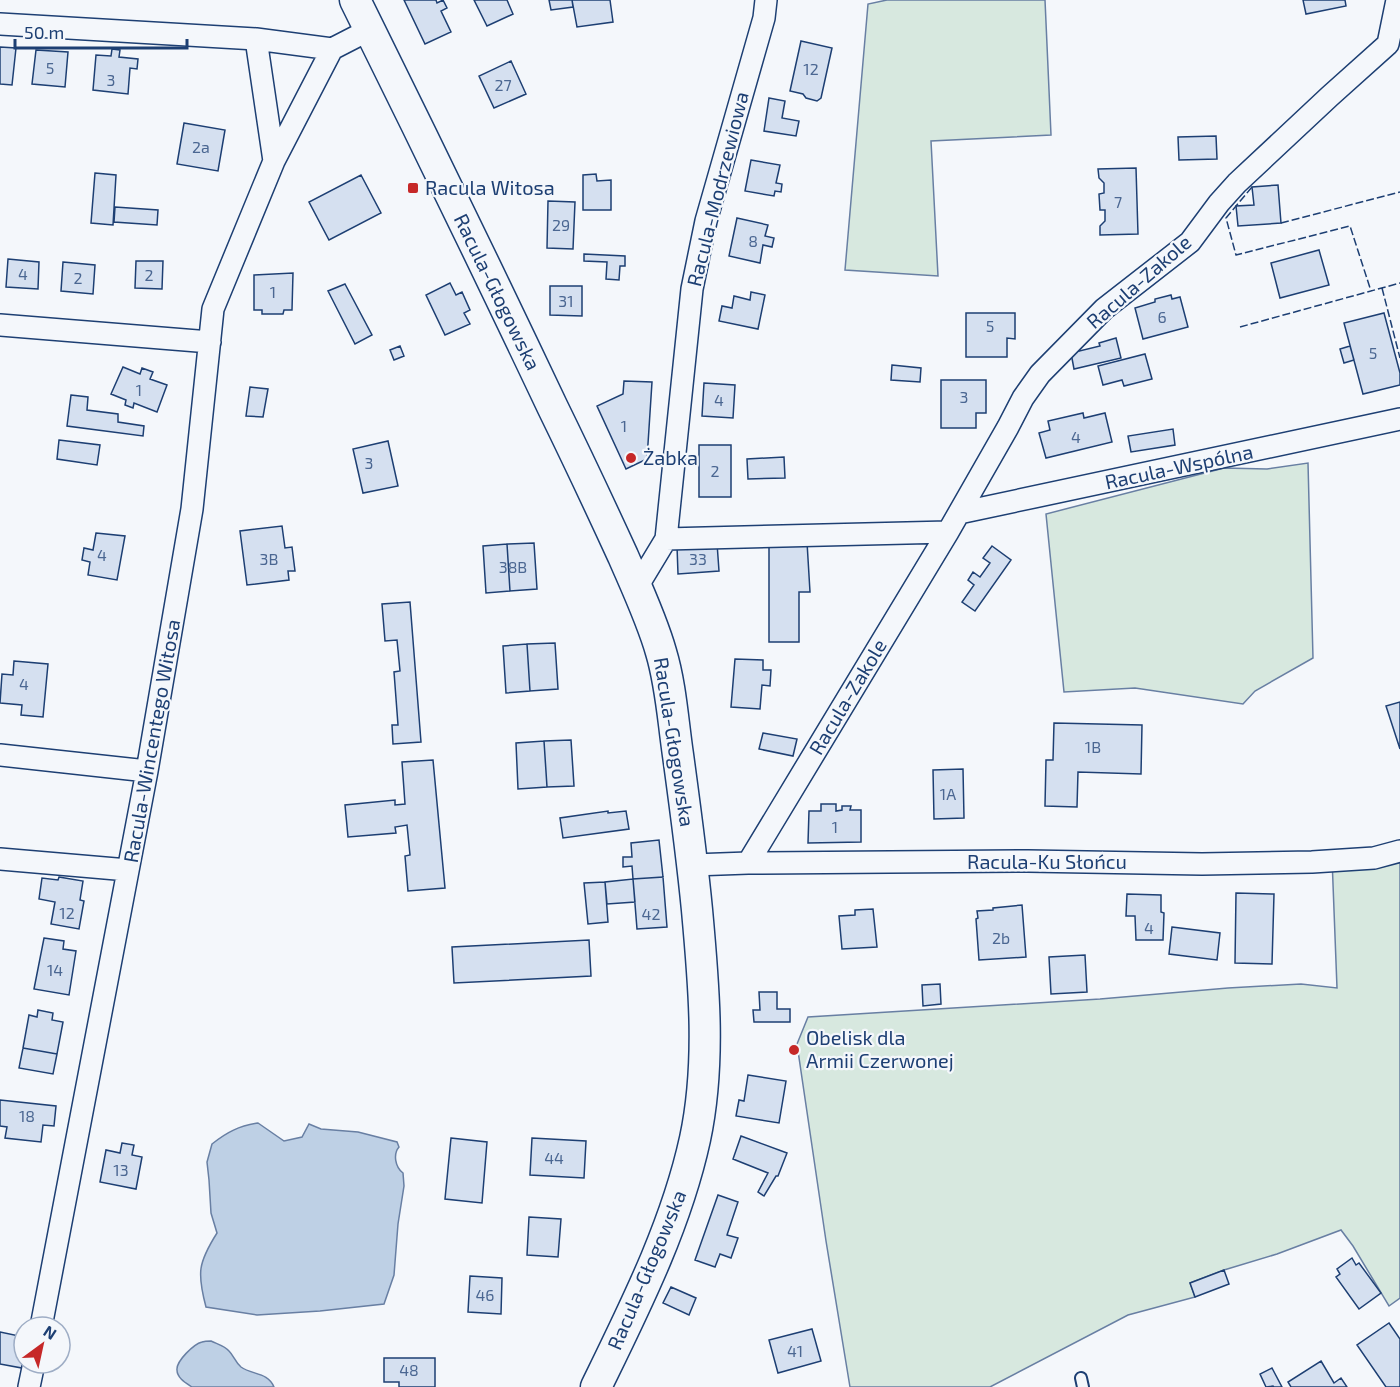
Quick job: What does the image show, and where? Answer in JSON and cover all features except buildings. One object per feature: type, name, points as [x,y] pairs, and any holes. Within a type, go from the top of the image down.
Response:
[{"type":"street","name":"Racula-Głogowska","points":[[355,0],[513,323],[637,587],[661,653],[673,718],[693,865],[703,972],[705,1052],[702,1096],[695,1137],[675,1208],[626,1325],[596,1387]]},
{"type":"street","name":"Racula-Modrzewiowa","points":[[637,587],[666,539],[692,289],[706,221],[764,18],[766,0]]},
{"type":"street","name":"Racula-Zakole","points":[[748,863],[948,532],[1023,398],[1040,374],[1104,309],[1190,242],[1219,203],[1238,183],[1388,44],[1397,0]]},
{"type":"street","points":[[0,24],[256,39],[332,49],[369,30]]},
{"type":"street","points":[[256,39],[274,161]]},
{"type":"street","name":"Racula-Wincentego Witosa","points":[[43,1315],[147,771],[192,509],[213,309],[274,161],[332,49]]},
{"type":"street","points":[[0,325],[210,342]]},
{"type":"street","name":"Racula-Wspólna","points":[[959,513],[1400,419]]},
{"type":"street","points":[[666,539],[948,532]]},
{"type":"street","points":[[0,755],[147,771]]},
{"type":"street","name":"Racula-Ku Słońcu","points":[[693,865],[1028,861],[1213,864],[1374,858],[1400,851]]},
{"type":"street","points":[[0,859],[128,870]]},
{"type":"shaded area","points":[[887,0],[1045,0],[1051,135],[931,141],[938,276],[845,270],[868,4]]},
{"type":"shaded area","points":[[1308,463],[1313,658],[1255,691],[1243,704],[1135,688],[1064,692],[1046,514],[1224,468],[1267,469]]},
{"type":"shaded area","points":[[1400,841],[1400,1298],[1389,1306],[1341,1230],[1190,1283],[1195,1297],[1128,1315],[990,1387],[850,1387],[797,1044],[808,1017],[1100,999],[1228,988],[1301,984],[1337,988],[1332,858]]},
{"type":"water","points":[[258,1123],[284,1141],[302,1137],[309,1124],[321,1129],[358,1132],[397,1142],[399,1147],[396,1160],[403,1173],[404,1186],[394,1275],[384,1304],[257,1315],[206,1307],[201,1285],[201,1268],[206,1252],[217,1233],[211,1213],[207,1162],[212,1144],[234,1130]]},
{"type":"water","points":[[211,1341],[227,1349],[245,1370],[264,1376],[274,1387],[192,1387],[185,1382],[177,1373],[179,1362],[195,1346]]},
{"type":"fence","points":[[1252,187],[1226,218],[1236,255],[1350,226],[1371,291]]},
{"type":"fence","points":[[1281,223],[1400,192]]},
{"type":"fence","points":[[1240,327],[1400,283]]},
{"type":"fence","points":[[1382,288],[1400,358]]},
{"type":"place","name":"Racula Witosa","points":[[413,188]]},
{"type":"place","name":"Żabka","points":[[631,458]]},
{"type":"place","name":"Obelisk dla Armii Czerwonej","points":[[794,1050]]}]
